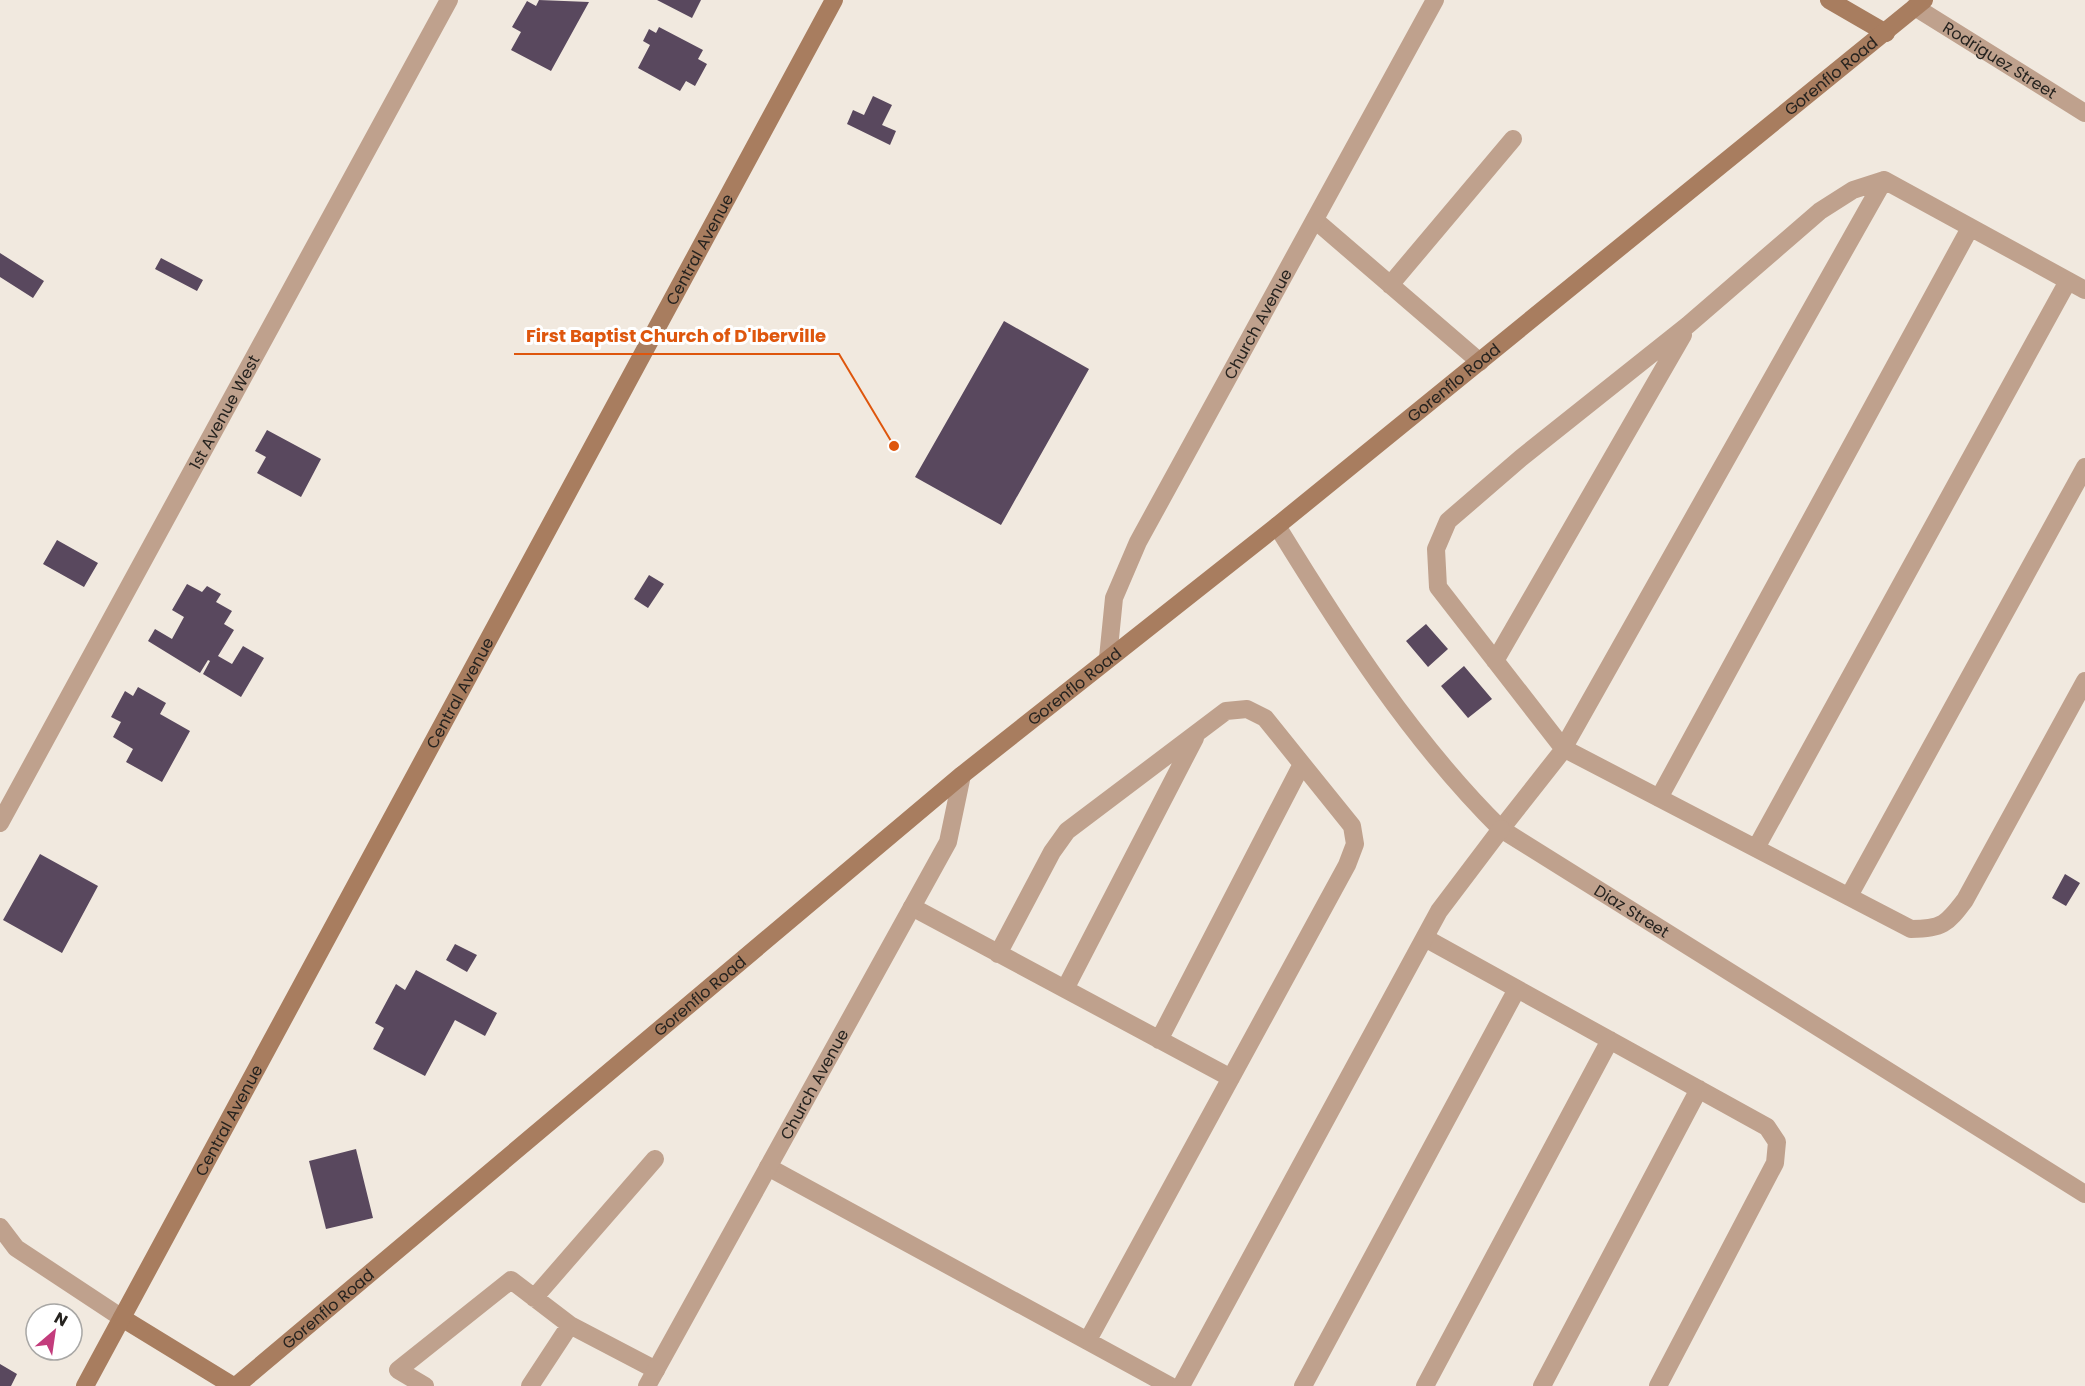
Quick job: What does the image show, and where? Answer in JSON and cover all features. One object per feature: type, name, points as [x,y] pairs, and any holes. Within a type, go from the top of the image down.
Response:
[{"type":"street","name":"1st Avenue West","points":[[0,824],[449,0]]},
{"type":"street","name":"Central Avenue","points":[[85,1386],[834,0]]},
{"type":"street","name":"Church Avenue","points":[[1108,658],[1114,598],[1138,542],[1435,0]]},
{"type":"street","points":[[1829,0],[1886,33]]},
{"type":"street","name":"Gorenflo Road","points":[[235,1386],[962,775],[1277,526],[1919,4]]},
{"type":"street","name":"Rodriguez Street","points":[[1919,4],[2085,113]]},
{"type":"street","points":[[1390,285],[1513,139]]},
{"type":"street","points":[[1181,1386],[1439,911],[1563,748],[1884,180]]},
{"type":"street","points":[[2085,290],[1884,180],[1853,190],[1820,211],[1688,325],[1521,458],[1448,521],[1436,549],[1438,587],[1563,748],[1911,929],[1931,929],[1948,922],[1965,900],[2085,681]]},
{"type":"street","points":[[1315,220],[1480,362]]},
{"type":"street","points":[[1659,798],[1970,228]]},
{"type":"street","points":[[1756,848],[2068,281]]},
{"type":"street","points":[[1495,661],[1688,325]]},
{"type":"street","points":[[1849,896],[2085,467]]},
{"type":"street","name":"Diaz Street","points":[[1277,526],[1329,611],[1401,712],[1474,803],[1501,829],[2085,1194]]},
{"type":"street","points":[[998,954],[1052,852],[1067,831],[1226,711],[1247,709],[1265,718],[1352,826],[1355,844],[1347,865],[1088,1340]]},
{"type":"street","points":[[1065,990],[1197,733]]},
{"type":"street","points":[[1160,1040],[1302,764]]},
{"type":"street","name":"Church Avenue","points":[[651,1378],[948,842],[962,775]]},
{"type":"street","points":[[912,907],[1231,1078]]},
{"type":"street","points":[[1425,938],[1767,1127],[1777,1142],[1775,1163],[1658,1386]]},
{"type":"street","points":[[1303,1386],[1517,989]]},
{"type":"street","points":[[1425,1386],[1610,1040]]},
{"type":"street","points":[[1542,1386],[1699,1089]]},
{"type":"street","points":[[534,1298],[655,1158]]},
{"type":"street","points":[[768,1167],[1170,1386]]},
{"type":"street","points":[[0,1227],[16,1248],[122,1318],[235,1386]]},
{"type":"street","points":[[426,1386],[398,1370],[511,1280],[570,1325],[651,1378]]},
{"type":"street","points":[[530,1386],[570,1325]]},
{"type":"building","points":[[539,0],[589,2],[551,71],[511,50],[521,32],[512,27],[527,1],[536,6]]},
{"type":"building","points":[[657,0],[701,0],[692,18]]},
{"type":"building","points":[[659,27],[703,50],[698,59],[707,64],[695,86],[686,81],[680,91],[638,68],[650,45],[643,41],[649,29],[656,33]]},
{"type":"building","points":[[873,96],[892,105],[882,125],[896,131],[890,145],[847,124],[853,110],[864,115]]},
{"type":"building","points":[[0,253],[44,281],[33,298],[0,277]]},
{"type":"building","points":[[161,258],[203,280],[197,291],[155,269]]},
{"type":"building","points":[[1004,321],[1089,369],[1001,525],[915,477]]},
{"type":"building","points":[[267,430],[321,459],[301,497],[257,473],[266,457],[255,451]]},
{"type":"building","points":[[57,540],[98,563],[84,587],[43,564]]},
{"type":"building","points":[[649,575],[664,584],[648,608],[634,599]]},
{"type":"building","points":[[187,584],[202,592],[207,586],[221,594],[216,602],[232,611],[224,624],[234,630],[218,656],[232,664],[243,646],[264,658],[241,697],[203,674],[210,661],[208,660],[200,673],[148,641],[155,629],[172,639],[184,617],[172,610]]},
{"type":"building","points":[[1426,624],[1448,649],[1428,667],[1406,641]]},
{"type":"building","points":[[1464,666],[1492,699],[1468,718],[1441,686]]},
{"type":"building","points":[[138,687],[166,703],[160,714],[190,731],[162,782],[126,762],[133,749],[113,737],[121,722],[111,717],[125,691],[133,696]]},
{"type":"building","points":[[40,854],[98,886],[62,953],[3,920]]},
{"type":"building","points":[[2065,874],[2080,883],[2066,906],[2052,898]]},
{"type":"building","points":[[455,944],[477,955],[467,972],[446,960]]},
{"type":"building","points":[[416,970],[497,1013],[485,1036],[455,1020],[425,1076],[373,1049],[384,1028],[375,1023],[396,984],[405,990]]},
{"type":"building","points":[[356,1149],[373,1218],[326,1229],[309,1161]]},
{"type":"building","points":[[0,1364],[17,1374],[11,1386],[0,1386]]},
{"type":"place","name":"First Baptist Church of D'Iberville","points":[[894,446]]}]
